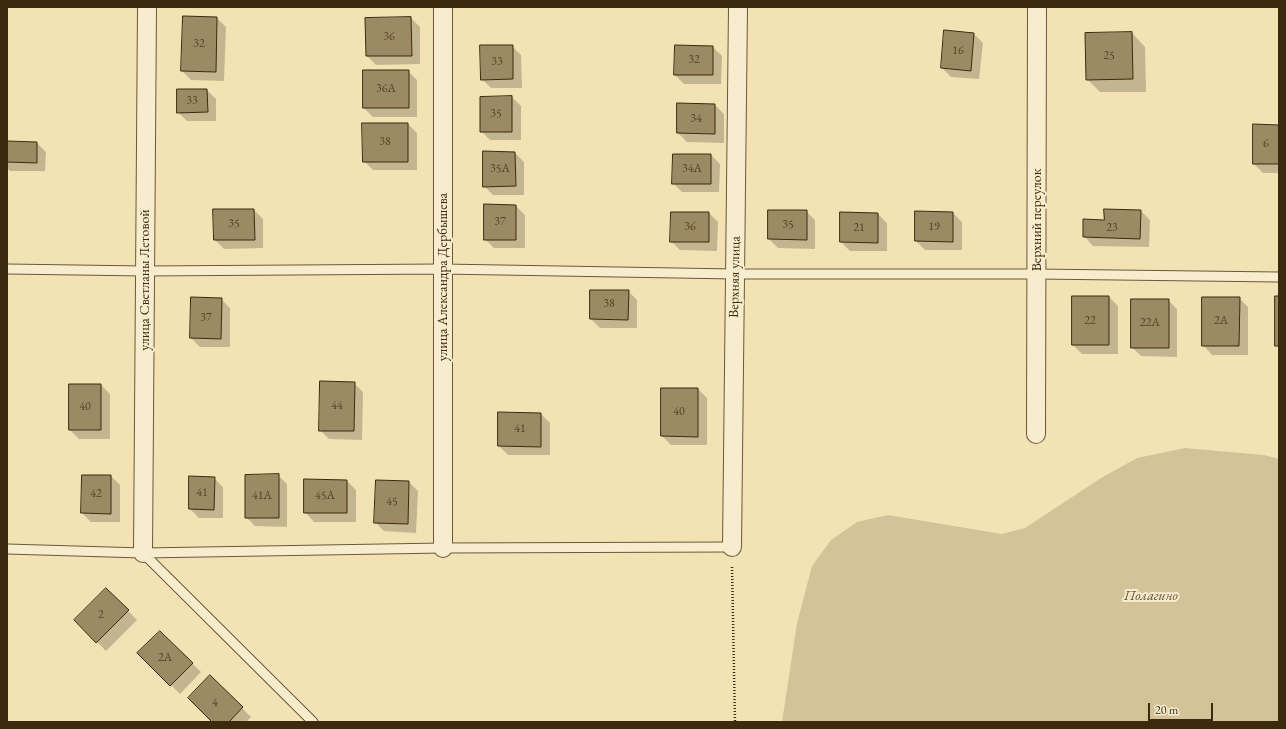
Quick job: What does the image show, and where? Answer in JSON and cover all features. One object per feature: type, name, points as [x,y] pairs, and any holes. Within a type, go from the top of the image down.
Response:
[{"type":"street","name":"улица Светланы Летовой","points":[[143,553],[147,7]]},
{"type":"street","name":"улица Александра Дербышева","points":[[443,7],[443,548]]},
{"type":"street","name":"Верхняя улица","points":[[732,546],[738,7]]},
{"type":"street","name":"Верхний переулок","points":[[1036,434],[1038,7]]},
{"type":"lane","points":[[7,269],[145,271],[442,269],[735,274],[1036,274],[1279,278]]},
{"type":"lane","points":[[7,549],[143,553],[443,548],[732,546]]},
{"type":"lane","points":[[143,553],[313,722]]},
{"type":"path","points":[[732,546],[735,722]]},
{"type":"green space","name":"Полагино","points":[[1185,448],[1264,455],[1279,459],[1279,722],[782,722],[797,623],[812,566],[831,540],[857,522],[888,515],[1002,534],[1025,528],[1101,478],[1137,458]]},
{"type":"building","points":[[183,16],[217,17],[216,72],[181,71]]},
{"type":"building","points":[[411,17],[412,56],[366,56],[365,18]]},
{"type":"building","points":[[944,30],[974,33],[971,71],[941,68]]},
{"type":"building","points":[[1132,32],[1133,79],[1086,80],[1085,33]]},
{"type":"building","points":[[480,45],[513,45],[513,79],[481,80]]},
{"type":"building","points":[[675,45],[713,46],[713,75],[674,75]]},
{"type":"building","points":[[363,70],[409,70],[409,108],[363,108]]},
{"type":"building","points":[[177,89],[207,89],[208,112],[177,113]]},
{"type":"building","points":[[512,96],[512,132],[480,132],[480,97]]},
{"type":"building","points":[[677,103],[715,104],[715,134],[677,133]]},
{"type":"building","points":[[362,123],[408,123],[408,162],[363,162]]},
{"type":"building","points":[[1253,124],[1279,125],[1279,164],[1253,164]]},
{"type":"building","points":[[7,141],[37,142],[37,163],[7,162]]},
{"type":"building","points":[[483,151],[515,152],[516,186],[483,187]]},
{"type":"building","points":[[673,154],[711,154],[711,184],[672,184]]},
{"type":"building","points":[[484,204],[516,205],[516,240],[484,240]]},
{"type":"building","points":[[213,209],[254,209],[255,240],[214,240]]},
{"type":"building","points":[[1104,209],[1141,210],[1140,239],[1083,237],[1083,219],[1104,220]]},
{"type":"building","points":[[768,210],[807,210],[807,240],[768,239]]},
{"type":"building","points":[[915,211],[953,212],[953,242],[915,241]]},
{"type":"building","points":[[671,212],[709,212],[709,242],[670,242]]},
{"type":"building","points":[[840,212],[878,213],[878,243],[840,242]]},
{"type":"building","points":[[590,290],[629,290],[628,320],[590,319]]},
{"type":"building","points":[[1072,296],[1109,296],[1109,345],[1072,345]]},
{"type":"building","points":[[1275,296],[1279,296],[1279,346],[1275,346]]},
{"type":"building","points":[[191,297],[222,298],[221,339],[190,338]]},
{"type":"building","points":[[1202,297],[1240,297],[1239,346],[1202,346]]},
{"type":"building","points":[[1131,299],[1169,299],[1169,348],[1131,348]]},
{"type":"building","points":[[320,381],[355,382],[354,431],[319,431]]},
{"type":"building","points":[[69,384],[101,384],[101,430],[69,430]]},
{"type":"building","points":[[661,388],[698,388],[698,437],[661,436]]},
{"type":"building","points":[[498,412],[541,413],[541,447],[498,446]]},
{"type":"building","points":[[279,474],[279,518],[245,518],[245,475]]},
{"type":"building","points":[[82,475],[111,475],[111,514],[81,513]]},
{"type":"building","points":[[189,476],[215,477],[214,510],[189,509]]},
{"type":"building","points":[[304,479],[347,480],[347,513],[304,513]]},
{"type":"building","points":[[376,480],[409,481],[408,524],[374,523]]},
{"type":"building","points":[[106,588],[129,610],[96,643],[74,620]]},
{"type":"building","points":[[160,631],[193,663],[170,686],[137,653]]},
{"type":"building","points":[[210,675],[243,707],[229,722],[212,722],[188,698]]}]
